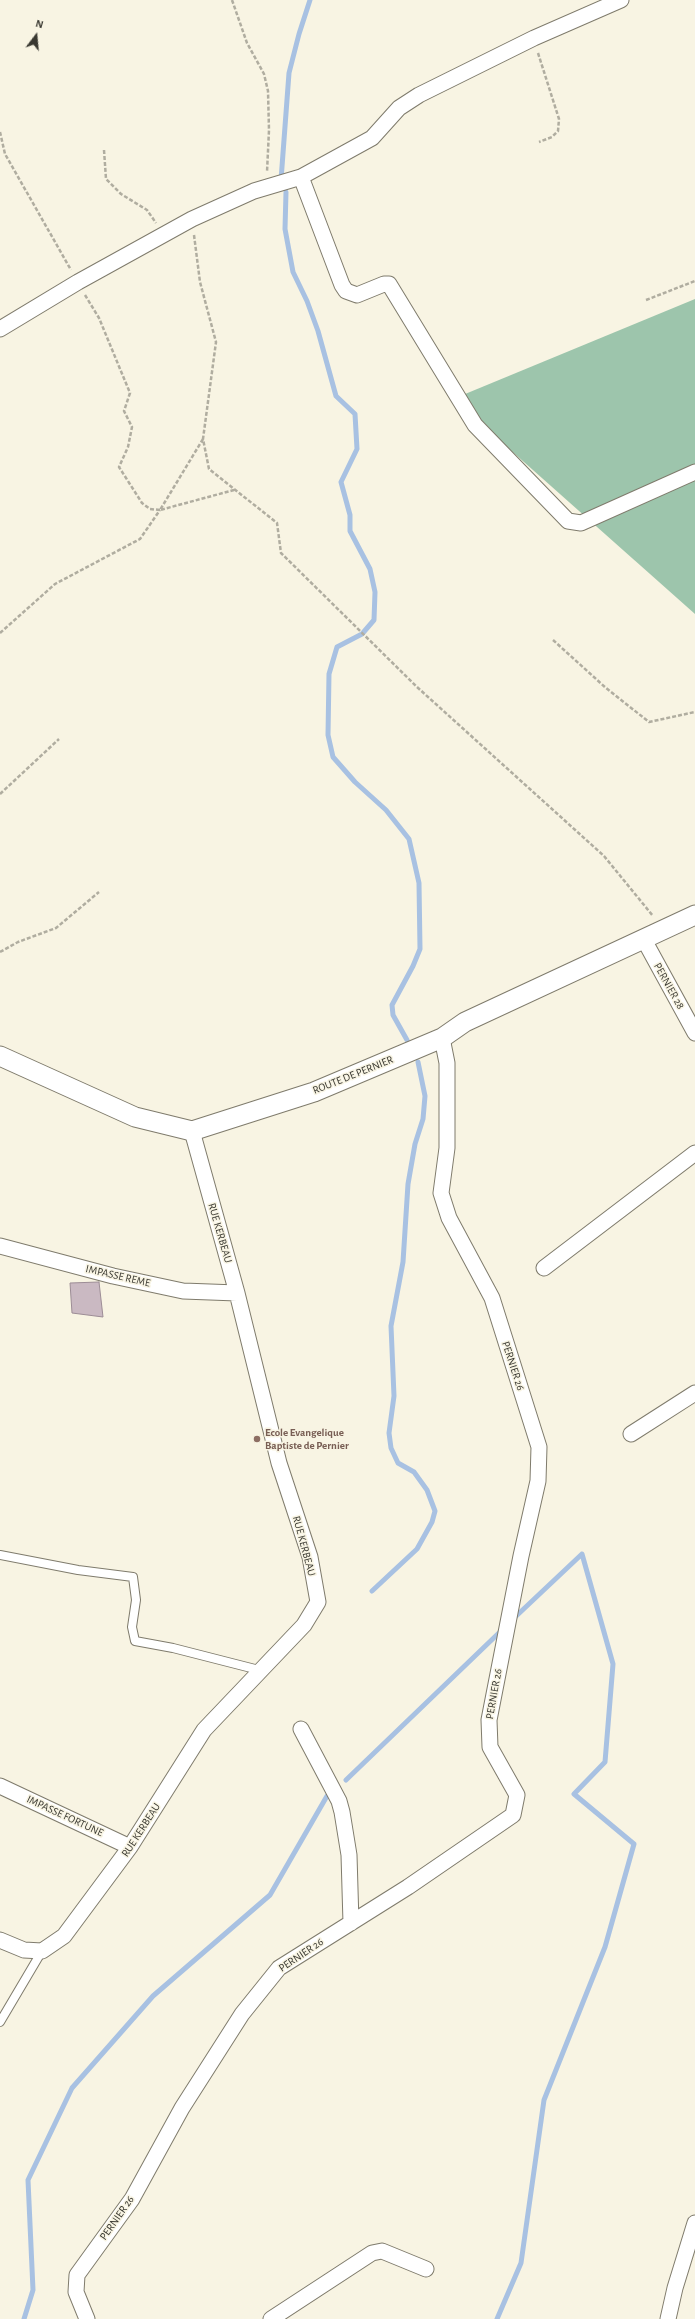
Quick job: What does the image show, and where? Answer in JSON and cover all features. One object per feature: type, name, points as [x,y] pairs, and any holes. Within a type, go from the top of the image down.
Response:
[{"type":"street","points":[[0,329],[78,282],[192,219],[254,190],[267,188],[300,177],[372,138],[399,108],[419,95],[534,38],[621,0]]},
{"type":"street","points":[[300,177],[342,286],[346,291],[357,294],[384,284],[389,284],[475,425],[568,521],[581,523],[695,472]]},
{"type":"street","name":"ROUTE DE PERNIER","points":[[192,1131],[314,1092],[442,1038],[465,1022],[695,915]]},
{"type":"street","name":"PERNIER 28","points":[[643,938],[695,1033]]},
{"type":"street","name":"PERNIER 26","points":[[86,2319],[76,2292],[77,2275],[132,2199],[182,2108],[242,2014],[279,1968],[440,1866],[513,1815],[517,1795],[490,1747],[489,1720],[514,1590],[538,1481],[539,1447],[492,1298],[449,1218],[441,1193],[447,1148],[447,1063],[442,1038]]},
{"type":"street","points":[[0,1056],[135,1117],[192,1131]]},
{"type":"street","name":"RUE KERBEAU","points":[[42,1951],[64,1936],[130,1847],[204,1730],[259,1670],[304,1625],[318,1602],[310,1556],[279,1463],[237,1292],[192,1131]]},
{"type":"street","points":[[544,1268],[695,1152]]},
{"type":"street","name":"IMPASSE REME","points":[[0,1246],[113,1276],[183,1291],[237,1292]]},
{"type":"street","points":[[631,1434],[695,1393]]},
{"type":"street","points":[[301,1729],[339,1801],[342,1812],[349,1855],[351,1923]]},
{"type":"street","name":"IMPASSE FORTUNE","points":[[0,1786],[130,1847]]},
{"type":"street","points":[[0,1940],[24,1950],[42,1951]]},
{"type":"street","points":[[668,2319],[675,2288],[695,2223]]},
{"type":"street","points":[[271,2319],[372,2253],[382,2251],[426,2269]]},
{"type":"lane","points":[[0,1554],[132,1577],[136,1600],[132,1627],[135,1641],[173,1648],[259,1670]]},
{"type":"lane","points":[[0,2022],[42,1951]]},
{"type":"path","points":[[232,0],[247,43],[264,74],[268,91],[267,188]]},
{"type":"path","points":[[534,38],[559,119],[558,131],[552,137],[539,142]]},
{"type":"path","points":[[0,132],[5,154],[99,318],[130,393],[124,411],[132,427],[128,447],[119,468],[142,503],[150,509],[160,510],[235,489]]},
{"type":"path","points":[[104,150],[106,179],[121,194],[147,210],[164,235]]},
{"type":"path","points":[[192,219],[200,282],[216,342],[203,440],[209,469],[277,523],[280,553],[417,688],[604,856],[664,929]]},
{"type":"path","points":[[646,300],[695,282]]},
{"type":"path","points":[[0,633],[55,584],[140,539],[160,510],[203,440]]},
{"type":"path","points":[[553,640],[606,688],[650,722],[695,712]]},
{"type":"path","points":[[0,794],[59,739]]},
{"type":"path","points":[[0,952],[18,942],[56,928],[99,892]]},
{"type":"green space","points":[[695,299],[695,614],[453,399]]},
{"type":"building","points":[[99,1282],[103,1317],[72,1313],[70,1283]]},
{"type":"waterway","points":[[281,180],[289,73],[310,0]]},
{"type":"waterway","points":[[286,192],[285,229],[293,272],[307,301],[318,331],[336,396],[355,414],[357,449],[341,482],[350,515],[350,531],[370,569],[375,592],[374,620],[362,634],[337,647],[329,674],[328,735],[333,757],[355,782],[386,810],[409,839],[419,883],[420,949],[413,966],[392,1005],[393,1015],[407,1040]]},
{"type":"waterway","points":[[372,1591],[417,1549],[432,1522],[435,1511],[427,1490],[414,1472],[398,1463],[391,1448],[389,1433],[394,1396],[391,1326],[403,1262],[408,1184],[415,1144],[423,1119],[425,1096],[418,1062]]},
{"type":"waterway","points":[[497,2319],[521,2263],[544,2100],[605,1947],[634,1844],[574,1794],[605,1762],[613,1664],[582,1554],[513,1619]]},
{"type":"waterway","points":[[346,1780],[503,1629]]},
{"type":"waterway","points":[[24,2319],[33,2290],[28,2180],[72,2088],[153,1996],[270,1895],[327,1796]]},
{"type":"place","name":"Ecole Evangelique Baptiste de Pernier","points":[[257,1439]]}]
